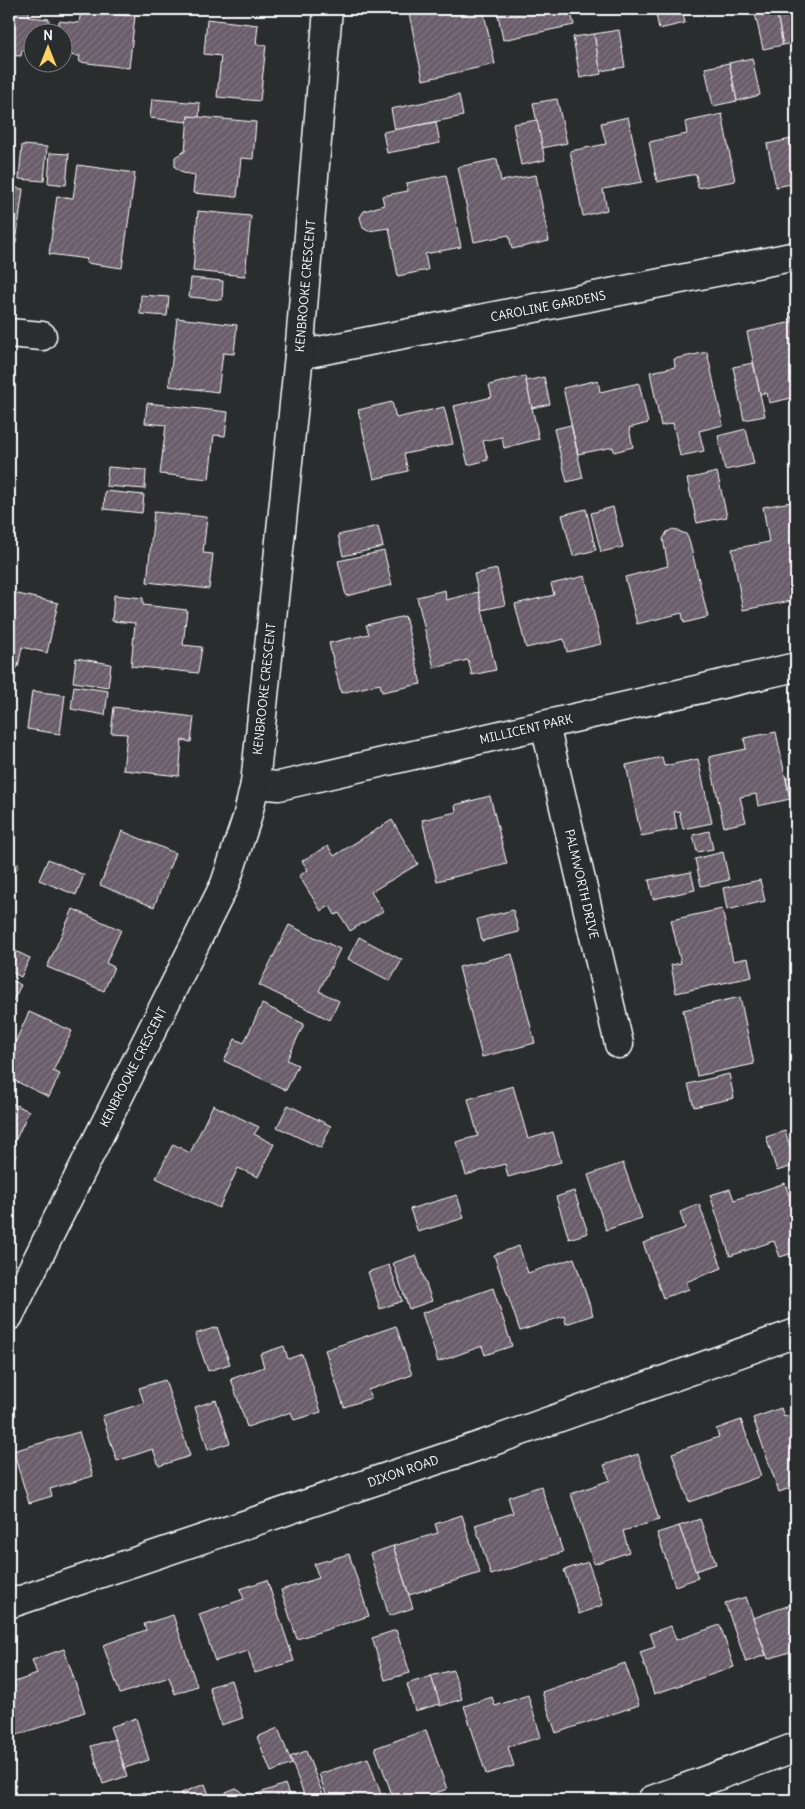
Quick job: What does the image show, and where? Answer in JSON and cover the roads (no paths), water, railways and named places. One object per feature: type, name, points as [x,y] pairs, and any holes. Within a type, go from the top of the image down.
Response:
[{"type":"street","name":"KENBROOKE CRESCENT","points":[[9,1316],[225,884],[248,818],[255,784],[299,356],[328,9]]},
{"type":"street","name":"CAROLINE GARDENS","points":[[299,356],[796,256]]},
{"type":"street","points":[[9,333],[42,336]]},
{"type":"street","name":"MILLICENT PARK","points":[[255,784],[279,786],[796,667]]},
{"type":"street","name":"PALMWORTH DRIVE","points":[[545,724],[619,1044]]},
{"type":"street","name":"DIXON ROAD","points":[[9,1604],[482,1445],[796,1333]]},
{"type":"street","points":[[652,1800],[796,1747]]}]
